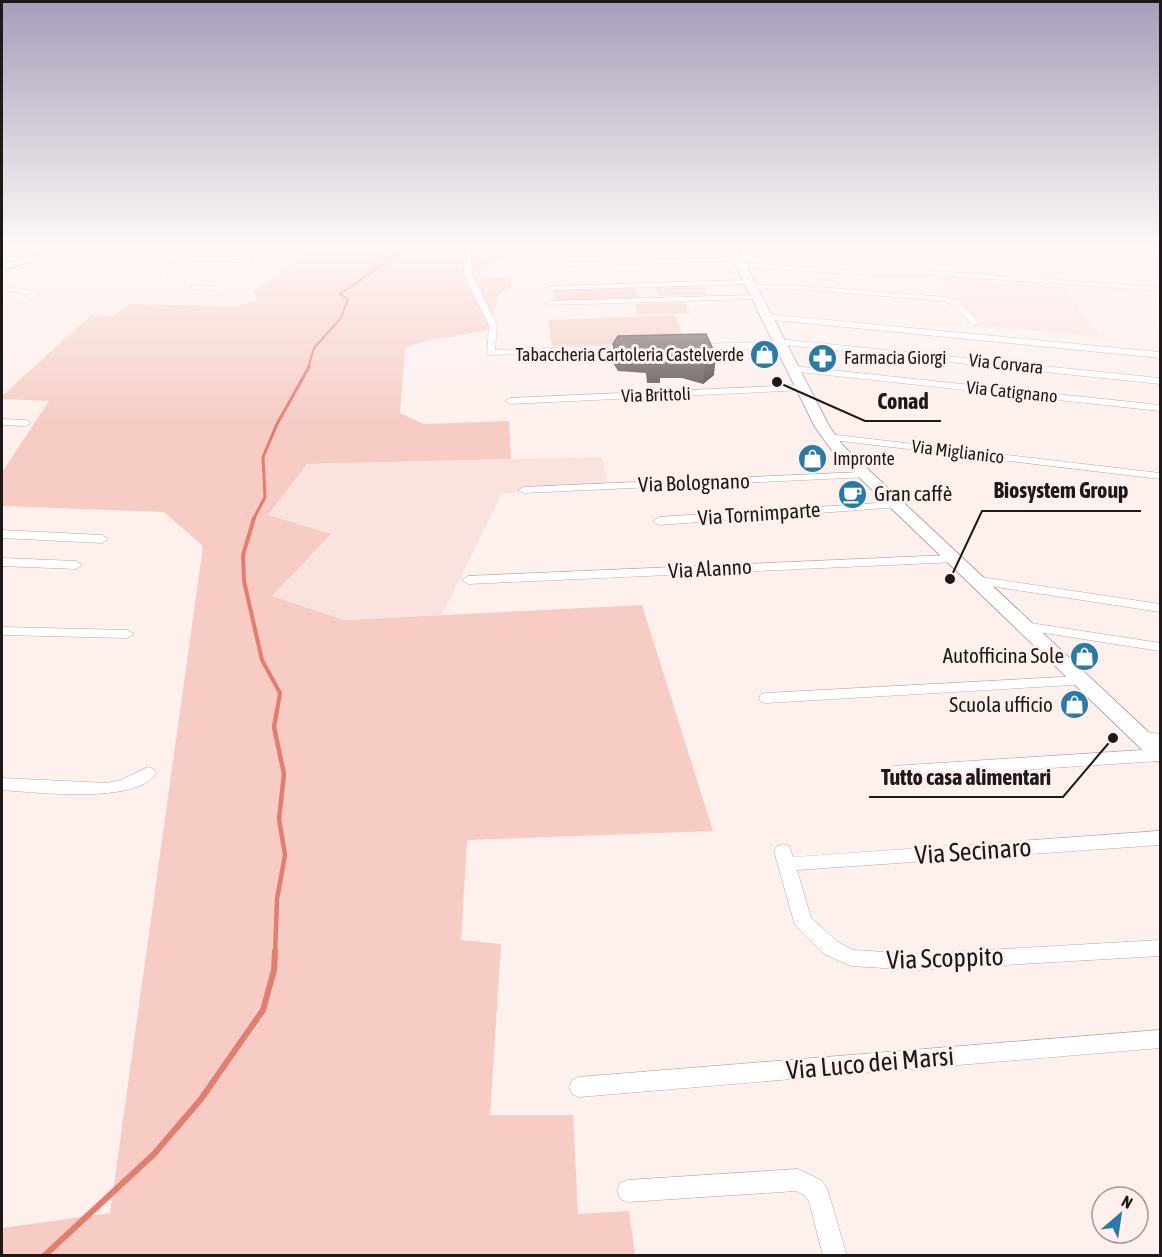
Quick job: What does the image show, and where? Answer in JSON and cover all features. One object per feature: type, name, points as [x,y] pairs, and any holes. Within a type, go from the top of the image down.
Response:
[{"type":"street","points":[[484,307],[493,324],[488,351],[493,354],[641,348]]},
{"type":"street","points":[[761,307],[828,437],[895,505],[1160,755]]},
{"type":"street","points":[[959,307],[976,324]]},
{"type":"street","points":[[766,317],[1161,356]]},
{"type":"street","name":"Via Corvara","points":[[679,347],[780,344],[1161,381]]},
{"type":"street","name":"Via Catignano","points":[[793,369],[1161,408]]},
{"type":"street","name":"Via Brittoli","points":[[510,401],[802,388]]},
{"type":"street","points":[[2,422],[26,423]]},
{"type":"street","name":"Via Miglianico","points":[[828,437],[1161,476]]},
{"type":"street","name":"Via Bolognano","points":[[524,490],[864,475]]},
{"type":"street","name":"Via Tornimparte","points":[[659,521],[895,505]]},
{"type":"street","points":[[2,534],[102,538]]},
{"type":"street","name":"Via Alanno","points":[[468,580],[952,558]]},
{"type":"street","points":[[2,562],[76,565]]},
{"type":"street","points":[[974,580],[1161,608]]},
{"type":"street","points":[[1024,627],[1161,647]]},
{"type":"street","points":[[2,631],[127,634]]},
{"type":"street","points":[[766,698],[1083,681]]},
{"type":"street","points":[[1140,735],[1161,739]]},
{"type":"street","points":[[894,772],[1160,755]]},
{"type":"street","points":[[2,784],[107,789],[124,785],[148,773]]},
{"type":"street","name":"Via Secinaro","points":[[784,857],[1161,838]]},
{"type":"street","name":"Via Scoppito","points":[[784,857],[803,922],[831,948],[851,958],[917,962],[1161,948]]},
{"type":"street","name":"Via Luco dei Marsi","points":[[579,1087],[1161,1039]]},
{"type":"street","points":[[628,1191],[798,1180],[813,1188],[819,1196],[835,1256]]},
{"type":"shaded area","points":[[126,307],[495,307],[488,329],[435,339],[405,349],[400,413],[424,424],[509,421],[511,459],[307,464],[268,515],[331,534],[272,596],[344,620],[642,605],[713,831],[467,840],[461,940],[501,944],[490,1115],[573,1115],[578,1214],[629,1211],[635,1255],[2,1255],[2,1228],[110,1213],[203,546],[164,512],[2,506],[2,472],[49,401],[2,399],[2,396],[91,315],[112,316]]},
{"type":"shaded area","points":[[636,307],[687,307],[690,313],[638,315]]},
{"type":"shaded area","points":[[966,307],[1078,307],[1100,337],[984,326]]},
{"type":"shaded area","points":[[675,315],[685,342],[552,346],[548,320]]},
{"type":"shaded area","points":[[602,457],[608,483],[502,494],[442,615],[344,620],[271,596],[330,535],[267,515],[307,464]]},
{"type":"building","points":[[706,334],[716,356],[705,365],[684,359],[660,359],[661,364],[648,364],[646,354],[618,353],[613,344],[618,336]]},
{"type":"waterway","points":[[308,368],[314,348],[341,318],[345,307]]},
{"type":"waterway","points":[[254,518],[265,497],[263,457],[277,424],[309,367]]},
{"type":"waterway","points":[[254,518],[243,555],[244,581],[262,660],[280,693],[277,711]]},
{"type":"waterway","points":[[275,953],[277,899],[285,855],[279,819],[284,774],[274,727],[277,710]]},
{"type":"waterway","points":[[44,1256],[154,1154],[201,1099],[263,1010],[274,970],[275,951]]},
{"type":"place","name":"Tabaccheria Cartoleria Castelverde","points":[[765,355]]},
{"type":"place","name":"Farmacia Giorgi","points":[[823,358]]},
{"type":"place","name":"Conad","points":[[777,382]]},
{"type":"place","name":"Impronte","points":[[812,459]]},
{"type":"place","name":"Gran caffè","points":[[853,494]]},
{"type":"place","name":"Biosystem Group","points":[[950,579]]},
{"type":"place","name":"Autofficina Sole","points":[[1085,656]]},
{"type":"place","name":"Scuola ufficio","points":[[1074,705]]},
{"type":"place","name":"Tutto casa alimentari","points":[[1113,738]]}]
